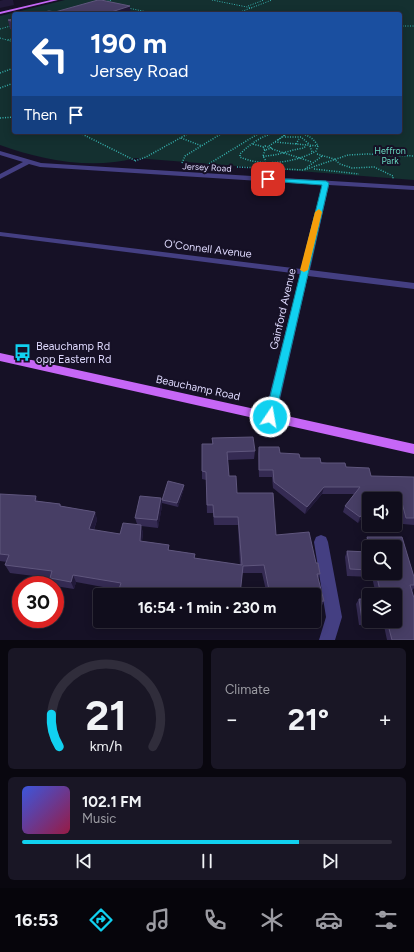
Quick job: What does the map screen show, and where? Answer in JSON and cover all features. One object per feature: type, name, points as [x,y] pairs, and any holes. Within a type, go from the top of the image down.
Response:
[{"type":"main road","points":[[0,12],[43,0]]},
{"type":"main road","points":[[0,12],[56,0]]},
{"type":"main road","name":"Beauchamp Road","points":[[0,357],[414,449]]},
{"type":"street","name":"Jersey Road","points":[[0,153],[28,162],[48,165],[414,188]]},
{"type":"street","points":[[0,177],[28,162]]},
{"type":"street","name":"Gainford Avenue","points":[[270,417],[326,183]]},
{"type":"street","name":"O'Connell Avenue","points":[[0,234],[414,286]]},
{"type":"street","points":[[322,542],[334,618],[327,640]]},
{"type":"path","points":[[101,3],[111,0]]},
{"type":"path","points":[[212,0],[252,8]]},
{"type":"path","points":[[247,7],[264,0]]},
{"type":"path","points":[[241,12],[272,0]]},
{"type":"path","points":[[104,2],[110,4]]},
{"type":"path","points":[[124,7],[149,12]]},
{"type":"path","points":[[125,10],[131,8]]},
{"type":"path","points":[[0,29],[12,26]]},
{"type":"path","points":[[402,26],[414,26]]},
{"type":"path","points":[[0,38],[12,41]]},
{"type":"path","points":[[8,40],[12,39]]},
{"type":"path","points":[[0,73],[12,69]]},
{"type":"path","points":[[0,88],[12,84]]},
{"type":"path","points":[[0,118],[12,117]]},
{"type":"path","points":[[82,134],[136,161],[146,161]]},
{"type":"path","points":[[132,162],[146,157],[187,134]]},
{"type":"path","points":[[188,164],[182,164],[185,156],[221,134]]},
{"type":"path","points":[[207,165],[258,134]]},
{"type":"path","points":[[271,134],[267,135],[242,151],[240,157],[250,162],[291,161],[304,159],[314,153],[318,146]]},
{"type":"path","points":[[273,134],[280,137]]},
{"type":"path","points":[[253,144],[264,147],[269,146],[286,134]]},
{"type":"path","points":[[297,134],[310,137],[318,146]]},
{"type":"path","points":[[285,137],[301,137],[309,145],[312,152]]},
{"type":"path","points":[[180,138],[202,146]]},
{"type":"path","points":[[296,144],[299,139]]},
{"type":"path","points":[[275,142],[318,146]]},
{"type":"path","points":[[263,156],[277,156],[304,148],[306,145]]},
{"type":"path","points":[[269,146],[272,149]]},
{"type":"path","points":[[264,147],[265,150],[263,156],[266,161]]},
{"type":"path","points":[[265,150],[272,149],[312,162]]},
{"type":"path","points":[[317,154],[334,159],[340,164],[352,168],[374,167],[393,176],[394,179]]},
{"type":"path","points":[[236,166],[304,170],[334,159],[355,155],[414,156]]},
{"type":"path","points":[[304,170],[312,162],[322,156]]},
{"type":"path","points":[[200,164],[214,165]]},
{"type":"green space","name":"Heffron Park","points":[[65,0],[414,0],[414,180],[135,158],[119,162],[102,163],[67,162],[32,155],[0,145],[0,16],[12,13],[12,134],[402,134],[402,12],[16,12]]},
{"type":"building","points":[[98,0],[130,6],[111,12],[55,12]]},
{"type":"building","points":[[253,437],[255,451],[227,452],[229,476],[236,476],[237,493],[273,493],[276,535],[309,532],[316,563],[318,563],[320,574],[317,574],[321,588],[269,588],[264,565],[243,566],[241,588],[119,588],[121,583],[73,575],[71,582],[64,581],[64,576],[51,576],[52,571],[5,565],[9,555],[0,554],[0,494],[36,496],[35,501],[60,504],[60,506],[95,512],[89,529],[120,534],[123,523],[141,525],[140,541],[169,545],[168,550],[195,554],[194,558],[242,565],[238,517],[214,517],[213,505],[207,505],[206,472],[202,471],[202,444],[213,444],[212,438]]},
{"type":"building","points":[[259,447],[279,447],[280,453],[299,454],[300,458],[320,458],[321,463],[345,463],[346,467],[369,468],[371,476],[414,477],[414,518],[406,518],[402,503],[402,492],[362,492],[362,515],[360,517],[345,506],[360,487],[324,487],[307,507],[274,482],[273,470],[259,470]]},
{"type":"building","points":[[168,481],[184,485],[177,503],[162,500]]},
{"type":"building","points":[[140,496],[161,498],[157,520],[135,518]]},
{"type":"building","points":[[367,537],[402,537],[414,577],[414,585],[410,585],[414,598],[414,640],[392,640],[389,628],[402,628],[402,588],[379,588],[378,580],[402,580],[402,540],[368,540]]},
{"type":"building","points":[[347,551],[362,552],[362,570],[350,569]]},
{"type":"building","points":[[321,589],[324,601],[321,601]]},
{"type":"building","points":[[359,599],[362,599],[362,620]]},
{"type":"slow traffic","points":[[304,270],[319,212]]},
{"type":"place","name":"Beauchamp Rd opp Eastern Rd","points":[[23,352]]},
{"type":"route","points":[[268,179],[326,183],[270,417]]}]
